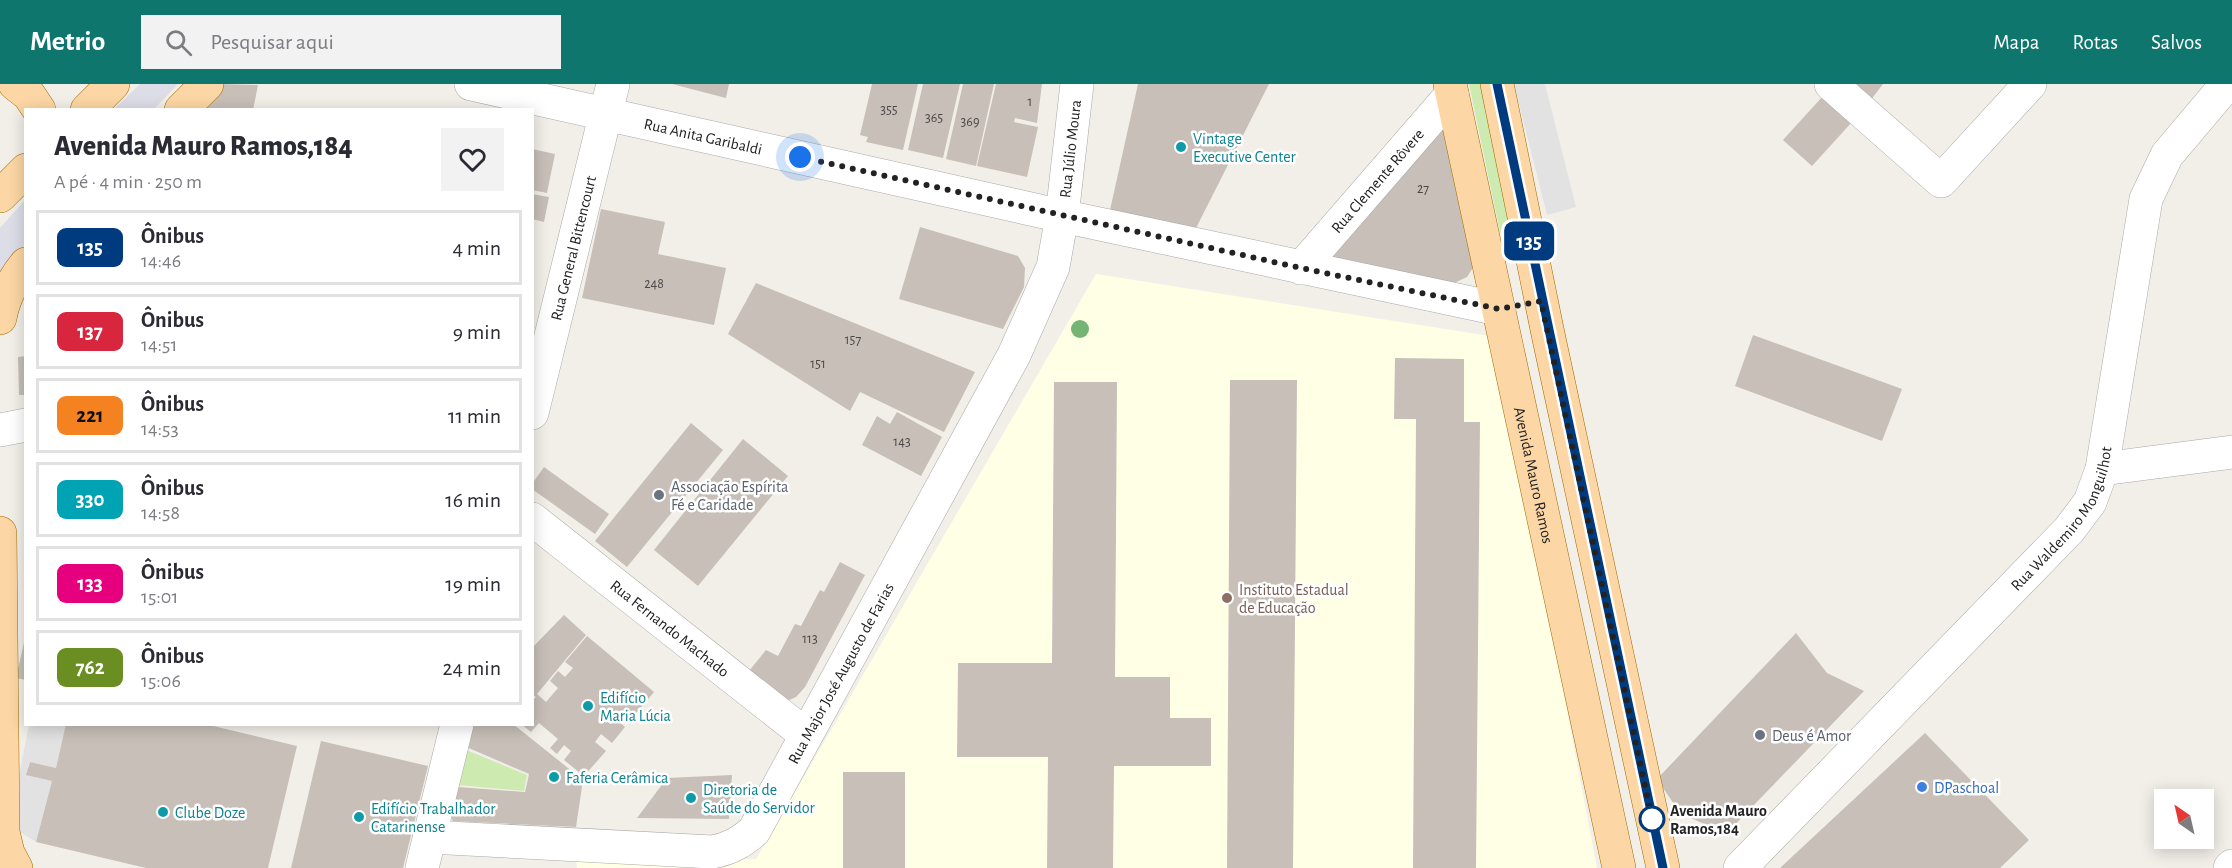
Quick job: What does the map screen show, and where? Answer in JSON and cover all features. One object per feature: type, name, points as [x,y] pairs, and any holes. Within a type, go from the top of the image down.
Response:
[{"type":"main road","points":[[15,84],[29,95],[38,108]]},
{"type":"main road","points":[[89,108],[113,84]]},
{"type":"main road","points":[[183,108],[207,84]]},
{"type":"main road","points":[[1497,84],[1541,301],[1663,868]]},
{"type":"main road","name":"Avenida Mauro Ramos","points":[[1451,89],[1619,868]]},
{"type":"main road","points":[[0,196],[24,172]]},
{"type":"main road","points":[[0,318],[2,304],[19,271],[24,266]]},
{"type":"main road","points":[[1499,309],[1541,301]]},
{"type":"main road","points":[[0,533],[3,832],[8,853],[16,868]]},
{"type":"street","name":"Rua Anita Garibaldi","points":[[471,84],[609,98],[1062,216],[1499,309]]},
{"type":"street","name":"Rua Júlio Moura","points":[[1062,216],[1077,84]]},
{"type":"street","points":[[1831,84],[1941,181],[2030,84]]},
{"type":"street","name":"Rua Waldemiro Monguilhot","points":[[1740,868],[2070,530],[2090,502],[2102,470],[2146,199],[2168,155],[2227,84]]},
{"type":"street","name":"Rua Clemente Rôvere","points":[[1301,268],[1451,89]]},
{"type":"street","name":"Rua General Bittencourt","points":[[534,405],[609,98]]},
{"type":"street","name":"Rua Major José Augusto de Farias","points":[[430,837],[712,852],[740,843],[754,831],[1014,355],[1053,267],[1062,216]]},
{"type":"street","points":[[0,430],[24,425]]},
{"type":"street","points":[[2102,470],[2232,452]]},
{"type":"street","name":"Rua Fernando Machado","points":[[534,521],[806,735]]},
{"type":"street","points":[[422,868],[457,726]]},
{"type":"shaded area","points":[[140,84],[178,84],[155,108],[115,108]]},
{"type":"shaded area","points":[[1514,84],[1545,84],[1576,207],[1547,215]]},
{"type":"shaded area","points":[[24,201],[24,245],[0,279],[0,228]]},
{"type":"shaded area","name":"Instituto Estadual de Educação","points":[[1096,274],[1496,337],[1597,868],[577,868],[576,861],[756,859]]},
{"type":"shaded area","points":[[29,726],[66,726],[56,768],[29,762],[27,775],[52,781],[36,842],[9,825]]},
{"type":"green space","points":[[1469,84],[1482,84],[1512,228],[1508,235],[1500,232]]},
{"type":"green space","points":[[464,749],[527,775],[524,791],[458,785]]},
{"type":"building","points":[[220,84],[258,85],[253,108],[196,108]]},
{"type":"building","points":[[672,84],[729,84],[726,98]]},
{"type":"building","points":[[872,84],[918,84],[903,150],[866,142],[868,137],[860,135]]},
{"type":"building","points":[[923,84],[960,84],[943,158],[908,150]]},
{"type":"building","points":[[963,84],[994,84],[976,166],[946,159]]},
{"type":"building","points":[[996,84],[1042,84],[1037,123],[1015,118],[1014,122],[1038,127],[1027,177],[977,166]]},
{"type":"building","name":"Vintage Executive Center","points":[[1138,84],[1269,84],[1195,230],[1110,210]]},
{"type":"building","points":[[1849,84],[1883,84],[1870,101]]},
{"type":"building","points":[[1823,96],[1852,122],[1812,166],[1783,140]]},
{"type":"building","points":[[1445,118],[1476,263],[1467,277],[1452,284],[1326,258]]},
{"type":"building","points":[[534,149],[555,154],[547,193],[534,190]]},
{"type":"building","points":[[534,194],[549,197],[544,222],[534,220]]},
{"type":"building","points":[[601,209],[665,222],[658,254],[726,268],[714,325],[582,298]]},
{"type":"building","points":[[920,227],[1018,256],[1025,268],[1024,287],[1003,329],[899,299]]},
{"type":"building","points":[[756,283],[975,372],[944,432],[860,392],[850,411],[728,334]]},
{"type":"building","points":[[1753,335],[1902,389],[1882,441],[1735,386]]},
{"type":"building","points":[[24,356],[24,395],[19,395],[18,357]]},
{"type":"building","points":[[1395,358],[1464,359],[1464,422],[1480,422],[1476,868],[1413,868],[1416,419],[1394,419]]},
{"type":"building","points":[[1230,380],[1297,380],[1293,868],[1227,868]]},
{"type":"building","points":[[1054,382],[1117,382],[1115,677],[1170,677],[1170,718],[1211,718],[1211,766],[1114,766],[1113,868],[1047,868],[1048,757],[957,757],[958,663],[1052,663]]},
{"type":"building","points":[[897,412],[942,437],[921,476],[862,445],[877,416],[890,424]]},
{"type":"building","name":"Associação Espírita Fé e Caridade","points":[[691,423],[723,450],[627,567],[595,541]]},
{"type":"building","points":[[743,439],[788,476],[698,586],[654,550]]},
{"type":"building","points":[[544,467],[609,514],[595,534],[534,490],[534,481]]},
{"type":"building","points":[[840,562],[865,575],[805,687],[796,697],[787,701],[745,676],[766,650],[778,656],[795,624],[801,626],[820,590],[824,592]]},
{"type":"building","name":"Edifício Maria Lúcia","points":[[564,615],[586,635],[537,694],[546,702],[558,688],[550,681],[558,671],[565,677],[573,668],[565,662],[587,636],[654,692],[634,716],[626,709],[617,720],[625,727],[612,743],[601,734],[595,742],[606,751],[584,776],[564,760],[571,751],[564,745],[557,754],[550,748],[558,739],[539,723],[531,732],[524,726],[534,726],[534,699],[536,697],[534,696],[534,646]]},
{"type":"building","name":"Deus é Amor","points":[[1796,633],[1827,673],[1864,691],[1726,834],[1680,813],[1657,779]]},
{"type":"building","points":[[24,642],[24,680],[16,678]]},
{"type":"building","name":"Clube Doze","points":[[66,726],[213,726],[297,746],[268,868],[146,868],[36,842],[52,781],[26,775],[30,762],[56,768]]},
{"type":"building","name":"Faferia Cerâmica","points":[[469,726],[516,726],[583,780],[576,827],[453,821],[450,816],[458,787],[525,792],[529,774],[464,746]]},
{"type":"building","name":"DPaschoal","points":[[1925,733],[2029,840],[2000,868],[1780,868]]},
{"type":"building","name":"Edifício Trabalhador Catarinense","points":[[321,741],[428,766],[403,868],[291,868]]},
{"type":"building","points":[[843,772],[905,772],[905,868],[843,868]]},
{"type":"building","name":"Diretoria de Saúde do Servidor","points":[[732,775],[729,819],[637,818],[667,778]]},
{"type":"bus line","name":"135","points":[[1497,84],[1548,334],[1663,868]]},
{"type":"place","name":"Vintage Executive Center","points":[[1181,147]]},
{"type":"place","name":"Associação Espírita Fé e Caridade","points":[[659,495]]},
{"type":"place","name":"Instituto Estadual de Educação","points":[[1227,598]]},
{"type":"place","name":"Edifício Maria Lúcia","points":[[588,706]]},
{"type":"place","name":"Deus é Amor","points":[[1760,735]]},
{"type":"place","name":"Faferia Cerâmica","points":[[554,777]]},
{"type":"place","name":"DPaschoal","points":[[1922,787]]},
{"type":"place","name":"Diretoria de Saúde do Servidor","points":[[691,798]]},
{"type":"place","name":"Clube Doze","points":[[163,812]]},
{"type":"place","name":"Edifício Trabalhador Catarinense","points":[[359,817]]},
{"type":"place","name":"Avenida Mauro Ramos,184","points":[[1652,819]]},
{"type":"route","points":[[800,157],[1301,268],[1499,309],[1541,301],[1652,819]]}]
